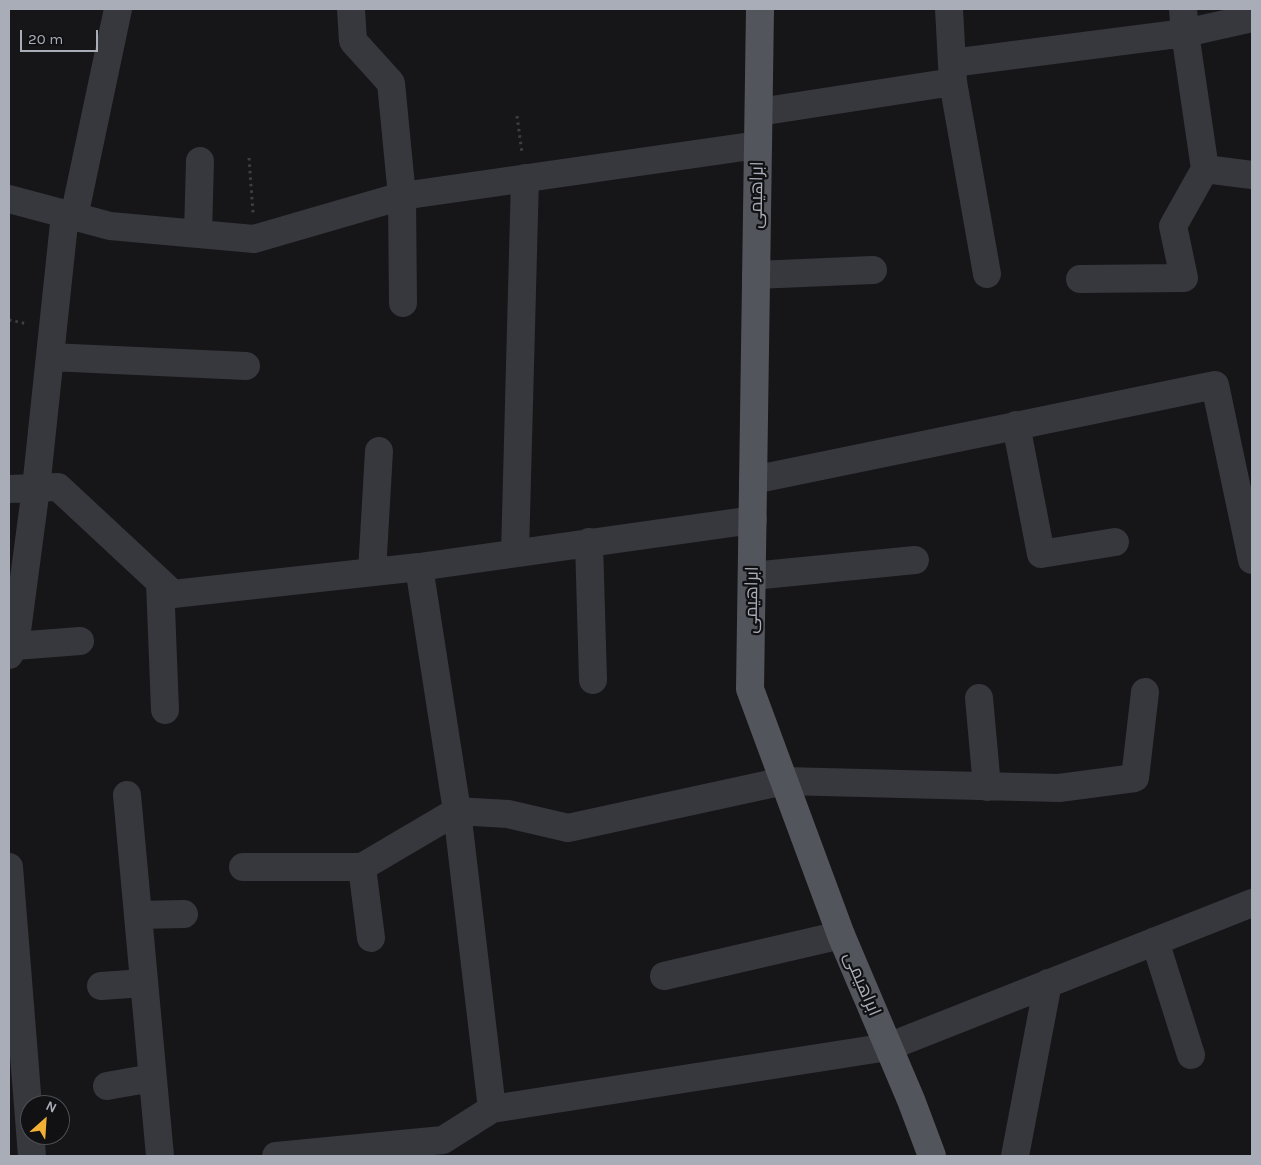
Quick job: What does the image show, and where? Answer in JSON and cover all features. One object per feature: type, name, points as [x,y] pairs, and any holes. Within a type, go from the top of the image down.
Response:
[{"type":"main road","name":"ابراهیمی","points":[[760,9],[750,689],[841,935],[932,1156]]},
{"type":"street","points":[[80,641],[12,651],[36,488],[50,357],[70,216],[118,9]]},
{"type":"street","points":[[351,9],[353,41],[392,83],[402,196],[402,304]]},
{"type":"street","points":[[949,9],[953,72],[987,274]]},
{"type":"street","points":[[759,112],[953,72],[1184,21],[1252,18]]},
{"type":"street","points":[[1080,279],[1184,278],[1174,226],[1205,169],[1184,21]]},
{"type":"street","points":[[9,199],[110,226],[254,239],[402,196],[758,145]]},
{"type":"street","points":[[198,234],[200,161]]},
{"type":"street","points":[[1205,169],[1252,175]]},
{"type":"street","points":[[515,553],[525,178]]},
{"type":"street","points":[[756,275],[873,270]]},
{"type":"street","points":[[50,357],[246,366]]},
{"type":"street","points":[[753,480],[1215,385],[1248,523],[1252,560]]},
{"type":"street","points":[[1016,425],[1041,554],[1115,542]]},
{"type":"street","points":[[372,572],[378,451]]},
{"type":"street","points":[[9,489],[58,487],[173,594],[419,567],[753,520]]},
{"type":"street","points":[[589,542],[594,680]]},
{"type":"street","points":[[752,576],[915,560]]},
{"type":"street","points":[[419,567],[457,811],[492,1109]]},
{"type":"street","points":[[160,582],[165,710]]},
{"type":"street","points":[[243,867],[362,867],[457,811],[508,814],[568,828],[784,781],[1059,788],[1135,778],[1145,692]]},
{"type":"street","points":[[979,698],[987,787]]},
{"type":"street","points":[[127,795],[160,1156]]},
{"type":"street","points":[[9,867],[15,1019],[32,1156]]},
{"type":"street","points":[[362,867],[370,938]]},
{"type":"street","points":[[276,1156],[355,1152],[443,1140],[492,1109],[888,1047],[1252,903]]},
{"type":"street","points":[[138,915],[184,914]]},
{"type":"street","points":[[664,976],[841,935]]},
{"type":"street","points":[[1155,941],[1191,1055]]},
{"type":"street","points":[[101,986],[144,983]]},
{"type":"street","points":[[1015,1156],[1048,983]]},
{"type":"street","points":[[106,1086],[152,1078]]},
{"type":"path","points":[[517,116],[525,178]]},
{"type":"path","points":[[249,158],[254,239]]}]
